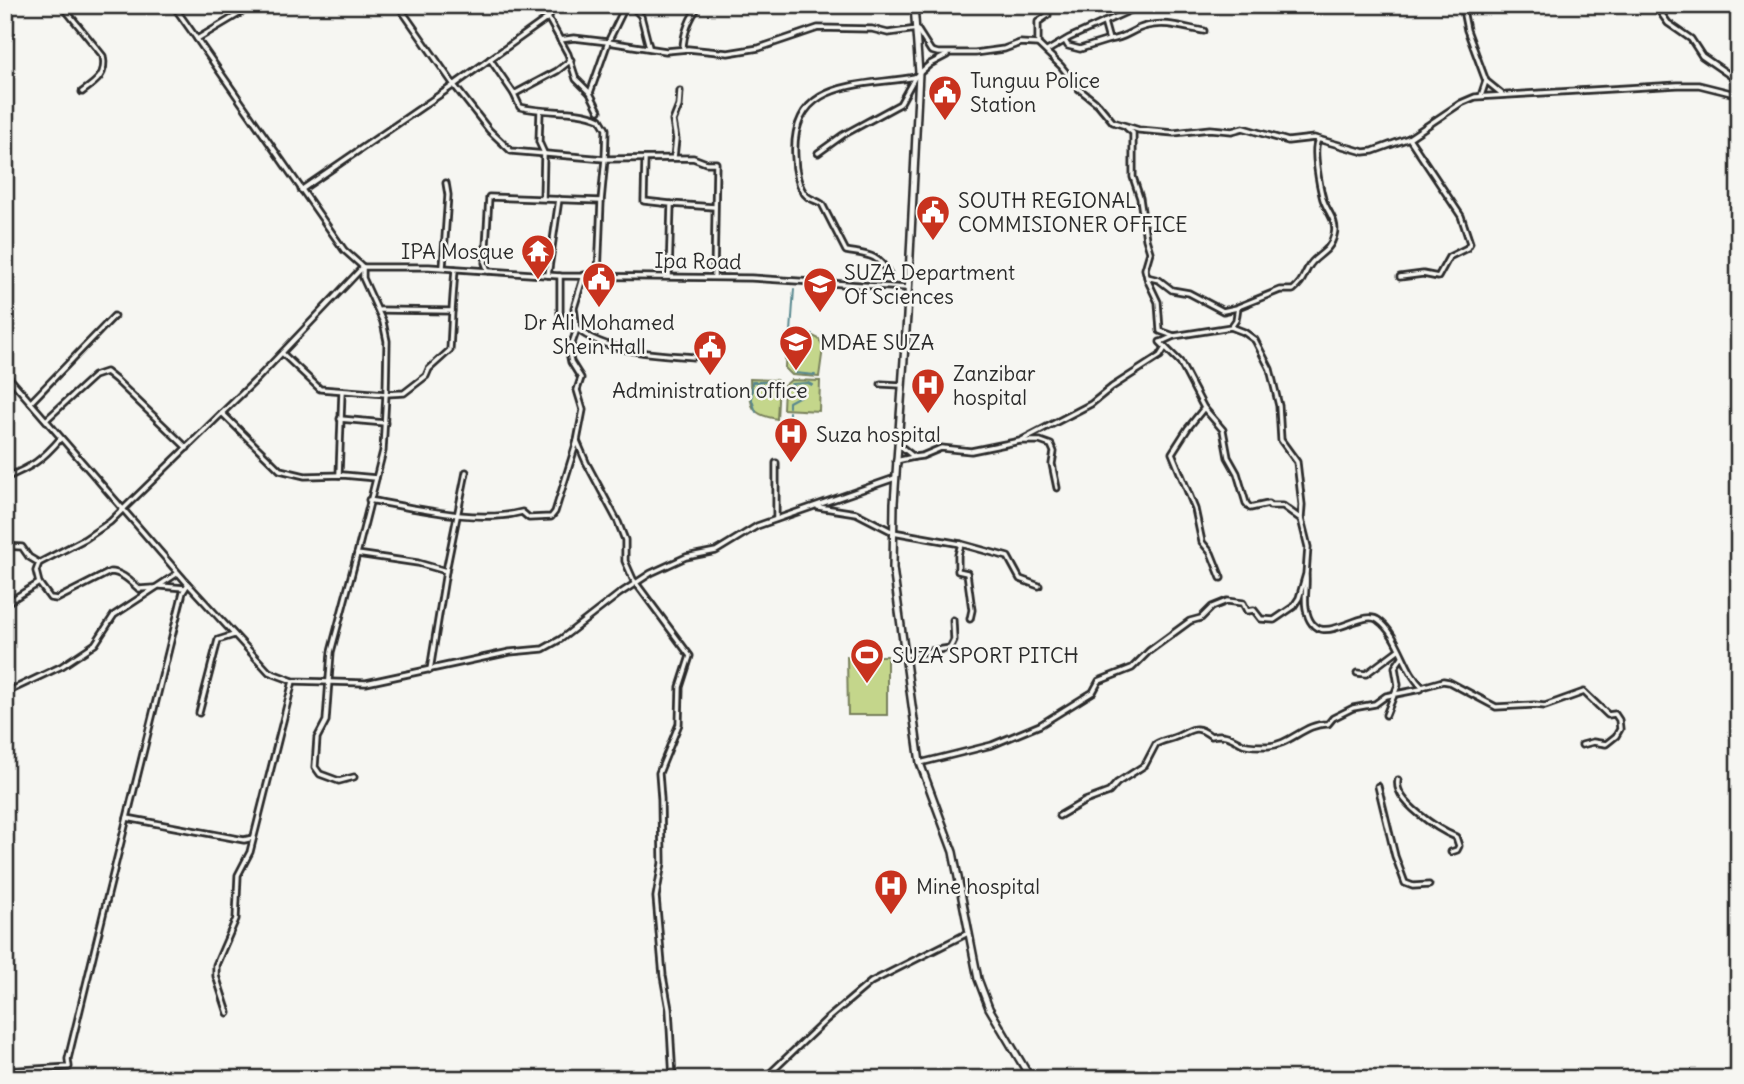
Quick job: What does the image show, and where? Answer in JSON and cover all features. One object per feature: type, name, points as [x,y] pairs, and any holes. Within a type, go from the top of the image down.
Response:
[{"type":"main road","points":[[914,5],[917,75],[895,478],[893,568],[920,763],[929,791],[943,818],[953,852],[968,933],[984,995],[1031,1079]]},
{"type":"street","points":[[173,5],[344,250],[363,267],[363,278],[380,310],[387,341],[383,451],[331,652],[324,726],[317,738],[315,766],[320,774],[339,781],[354,777]]},
{"type":"street","points":[[197,39],[254,5]]},
{"type":"street","points":[[398,5],[454,85],[502,145],[511,151],[605,159],[693,158],[706,163],[716,163],[715,277]]},
{"type":"street","points":[[541,5],[571,60],[576,79],[590,93],[600,111]]},
{"type":"street","points":[[549,17],[549,10],[555,5]]},
{"type":"street","points":[[590,93],[614,25],[629,5],[641,16],[649,48]]},
{"type":"street","points":[[683,49],[684,36],[700,5]]},
{"type":"street","points":[[1038,44],[1038,22],[1048,15],[1044,5]]},
{"type":"street","points":[[1047,51],[1142,5]]},
{"type":"street","points":[[1462,5],[1467,30],[1486,81],[1502,94]]},
{"type":"street","points":[[1655,5],[1668,23],[1691,39],[1702,56],[1731,76],[1739,86]]},
{"type":"street","points":[[65,6],[103,56],[105,65],[101,77],[82,93]]},
{"type":"street","points":[[301,190],[549,17]]},
{"type":"street","points":[[1104,22],[1109,40]]},
{"type":"street","points":[[1065,41],[1068,47],[1080,49],[1123,38],[1140,28],[1157,24],[1179,24],[1204,31]]},
{"type":"street","points":[[560,40],[574,38],[666,51],[683,49],[728,53],[747,51],[818,28],[872,29],[888,33],[917,29],[931,51],[944,54],[975,53],[1029,42],[1038,44],[1047,51],[1079,89],[1098,104],[1113,122],[1122,125],[1139,130],[1174,133],[1232,131],[1243,128],[1287,141],[1319,139],[1364,152],[1384,148],[1409,138],[1461,103],[1481,96],[1678,85],[1699,85],[1739,95]]},
{"type":"street","points":[[818,153],[843,135],[900,104],[917,75],[934,61],[956,52]]},
{"type":"street","points":[[490,59],[520,107],[540,111],[577,112],[600,119],[606,129],[598,276]]},
{"type":"street","points":[[514,94],[557,71],[571,60]]},
{"type":"street","points":[[889,274],[882,261],[873,256],[846,251],[822,204],[804,193],[795,166],[794,136],[805,110],[816,99],[850,84],[879,83],[917,75]]},
{"type":"street","points":[[1481,96],[1486,81]]},
{"type":"street","points":[[674,158],[676,139],[673,121],[679,106],[680,91]]},
{"type":"street","points":[[540,111],[539,142],[544,153],[543,198]]},
{"type":"street","points":[[1122,125],[1133,133],[1133,177],[1140,198],[1150,252],[1145,266],[1158,302],[1158,328],[1162,333],[1174,336]]},
{"type":"street","points":[[1400,277],[1423,274],[1438,277],[1449,257],[1467,248],[1470,243],[1461,216],[1409,138]]},
{"type":"street","points":[[1147,277],[1159,280],[1172,290],[1189,293],[1223,311],[1230,311],[1280,290],[1293,290],[1305,278],[1308,265],[1326,253],[1335,234],[1335,223],[1323,201],[1315,151],[1319,139]]},
{"type":"street","points":[[645,159],[644,201],[714,207]]},
{"type":"street","points":[[443,267],[448,195],[446,183]]},
{"type":"street","points":[[488,271],[485,263],[489,197],[601,201]]},
{"type":"street","points":[[548,275],[559,199]]},
{"type":"street","points":[[669,276],[671,204]]},
{"type":"street","points":[[186,586],[139,589],[130,580],[110,572],[57,599],[50,598],[38,583],[36,571],[39,563],[99,530],[123,509],[282,353],[363,267]]},
{"type":"street","name":"Ipa Road","points":[[363,267],[443,267],[560,276],[715,277],[907,288]]},
{"type":"street","points":[[282,353],[320,389],[404,393],[425,377],[429,369],[450,350],[455,269]]},
{"type":"street","points":[[369,500],[458,514],[500,516],[522,512],[529,518],[551,517],[555,512],[577,441],[583,410],[577,390],[581,377],[571,362],[569,352],[577,329],[574,308],[584,275]]},
{"type":"street","points":[[560,276],[560,314]]},
{"type":"street","points":[[1231,327],[1236,320],[1238,307]]},
{"type":"street","points":[[380,310],[452,311]]},
{"type":"street","points":[[31,402],[114,316]]},
{"type":"street","points":[[1160,342],[1174,336],[1231,327],[1255,340],[1270,369],[1279,406],[1281,440],[1297,461],[1301,519],[1308,547],[1306,610],[1315,625],[1326,630],[1370,617],[1376,618],[1394,638],[1398,650],[1422,687],[1443,681],[1496,707],[1545,706],[1584,692],[1608,715],[1617,716],[1620,729],[1606,744],[1592,742],[1582,745]]},
{"type":"street","points":[[577,329],[594,339],[656,354],[693,357]]},
{"type":"street","points":[[1160,342],[1180,362],[1204,408],[1223,430],[1228,457],[1237,473],[1245,503],[1250,508],[1268,504],[1283,506],[1301,519]]},
{"type":"street","points":[[1020,441],[1091,404],[1160,356],[1166,349],[1160,342]]},
{"type":"street","points":[[46,420],[94,376],[106,372],[187,448]]},
{"type":"street","points":[[5,373],[178,573],[186,586],[269,672],[293,681],[366,683],[510,652],[543,649],[561,639],[636,583],[686,557],[716,551],[757,526],[895,478]]},
{"type":"street","points":[[881,384],[901,386]]},
{"type":"street","points":[[339,475],[342,391]]},
{"type":"street","points":[[1204,408],[1172,453],[1195,509],[1202,542],[1211,553],[1221,578]]},
{"type":"street","points":[[222,413],[280,470],[305,476],[376,478]]},
{"type":"street","points":[[340,419],[385,423]]},
{"type":"street","points":[[5,478],[18,474],[46,456],[61,438]]},
{"type":"street","points":[[577,441],[618,522],[625,540],[625,561],[636,583],[690,656],[680,687],[679,724],[659,773],[662,799],[662,863],[656,897],[671,1033],[673,1079]]},
{"type":"street","points":[[896,461],[922,456],[941,448],[971,451],[1020,441],[1040,441],[1051,445],[1054,452],[1052,464],[1057,488]]},
{"type":"street","points":[[897,443],[914,457]]},
{"type":"street","points":[[776,463],[776,519]]},
{"type":"street","points":[[430,670],[466,472]]},
{"type":"street","points":[[816,506],[856,513],[893,532],[961,544],[1008,556],[1020,579],[1039,586]]},
{"type":"street","points":[[961,544],[958,570],[967,573],[972,610],[970,619]]},
{"type":"street","points":[[5,546],[22,547],[29,557],[39,563]]},
{"type":"street","points":[[357,554],[418,563],[446,571]]},
{"type":"street","points":[[5,693],[62,666],[95,644],[114,615],[178,573]]},
{"type":"street","points":[[920,763],[992,745],[1040,725],[1093,692],[1099,681],[1126,672],[1190,621],[1202,618],[1212,607],[1223,602],[1243,603],[1247,611],[1254,610],[1261,619],[1274,620],[1293,607],[1299,598],[1306,574]]},
{"type":"street","points":[[5,604],[38,583]]},
{"type":"street","points":[[5,1071],[69,1067],[68,1059],[103,911],[186,586]]},
{"type":"street","points":[[905,655],[950,648],[954,640],[953,620]]},
{"type":"street","points":[[199,713],[218,640],[234,635]]},
{"type":"street","points":[[1357,673],[1366,674],[1398,650]]},
{"type":"street","points":[[1386,715],[1398,685],[1395,667],[1402,657]]},
{"type":"street","points":[[228,1013],[216,976],[216,965],[236,919],[239,875],[248,857],[293,681]]},
{"type":"street","points":[[1059,816],[1085,801],[1109,792],[1117,783],[1148,762],[1156,744],[1175,738],[1190,729],[1200,729],[1211,736],[1225,734],[1249,746],[1267,746],[1289,741],[1319,723],[1328,724],[1353,708],[1375,704],[1378,700],[1420,689]]},
{"type":"street","points":[[1398,780],[1396,786],[1408,804],[1443,831],[1456,837],[1459,846],[1451,852]]},
{"type":"street","points":[[1378,786],[1395,856],[1405,883],[1413,886],[1429,885]]},
{"type":"street","points":[[127,818],[244,840],[253,838]]},
{"type":"street","points":[[764,1079],[826,1020],[872,982],[968,933]]},
{"type":"green space","points":[[786,335],[813,336],[819,339],[823,348],[819,377],[792,375],[785,368]]},
{"type":"green space","points":[[750,379],[776,380],[779,383],[777,419],[760,414],[753,407]]},
{"type":"green space","points":[[791,380],[820,381],[819,411],[783,409],[784,386]]},
{"type":"green space","name":"SUZA SPORT PITCH","points":[[847,656],[887,656],[887,715],[848,715]]},
{"type":"waterway","points":[[794,289],[791,332],[812,334]]},
{"type":"waterway","points":[[789,344],[789,340],[793,340],[792,369],[795,373],[815,375]]},
{"type":"waterway","points":[[756,412],[752,400],[752,382],[772,382]]},
{"type":"waterway","points":[[789,407],[789,402],[800,396],[791,384],[812,385]]},
{"type":"waterway","points":[[788,443],[789,412]]},
{"type":"place","name":"Tunguu Police Station","points":[[945,122]]},
{"type":"place","name":"SOUTH REGIONAL COMMISIONER OFFICE","points":[[933,242]]},
{"type":"place","name":"IPA Mosque","points":[[538,281]]},
{"type":"place","name":"Dr Ali Mohamed Shein Hall","points":[[599,309]]},
{"type":"place","name":"SUZA Department Of Sciences","points":[[820,314]]},
{"type":"place","name":"MDAE SUZA","points":[[796,372]]},
{"type":"place","name":"Administration office","points":[[710,377]]},
{"type":"place","name":"Zanzibar hospital","points":[[928,415]]},
{"type":"place","name":"Suza hospital","points":[[791,464]]},
{"type":"place","name":"SUZA SPORT PITCH","points":[[867,685]]},
{"type":"place","name":"Mine hospital","points":[[891,916]]}]
